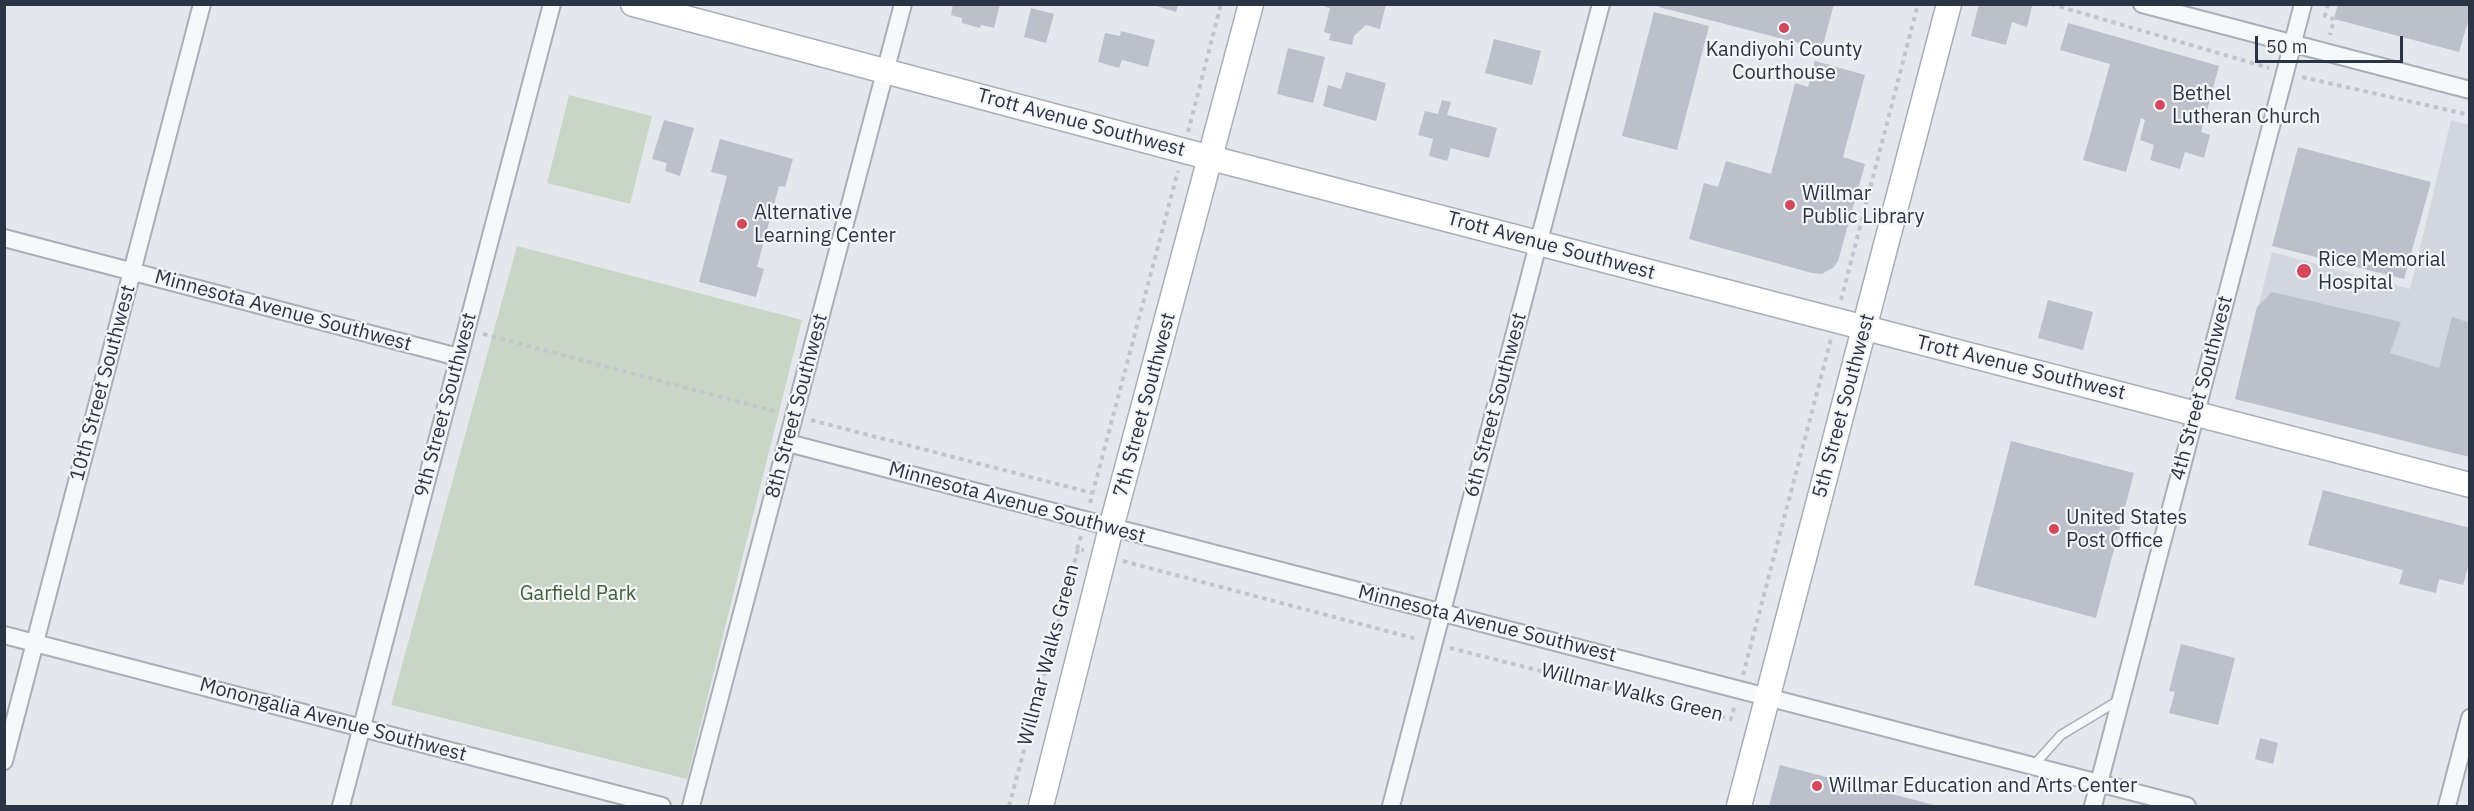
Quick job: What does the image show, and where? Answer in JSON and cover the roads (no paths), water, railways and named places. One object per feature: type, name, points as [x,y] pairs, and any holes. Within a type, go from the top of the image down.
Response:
[{"type":"street","name":"10th Street Southwest","points":[[4,761],[202,4]]},
{"type":"street","name":"9th Street Southwest","points":[[341,807],[552,4]]},
{"type":"street","name":"Trott Avenue Southwest","points":[[633,4],[1211,158],[2469,485]]},
{"type":"street","name":"8th Street Southwest","points":[[691,807],[903,4]]},
{"type":"street","name":"7th Street Southwest","points":[[1041,807],[1111,528],[1251,4]]},
{"type":"street","name":"6th Street Southwest","points":[[1391,807],[1601,4]]},
{"type":"street","name":"5th Street Southwest","points":[[1739,807],[1949,4]]},
{"type":"street","points":[[2142,4],[2469,90]]},
{"type":"street","name":"4th Street Southwest","points":[[2093,807],[2303,4]]},
{"type":"street","name":"Minnesota Avenue Southwest","points":[[4,238],[458,357]]},
{"type":"street","name":"Minnesota Avenue Southwest","points":[[788,443],[2187,807]]},
{"type":"street","name":"Monongalia Avenue Southwest","points":[[4,635],[662,807]]},
{"type":"street","points":[[2447,807],[2469,718]]},
{"type":"lane","points":[[2033,766],[2061,735],[2121,699]]},
{"type":"place","name":"Kandiyohi County Courthouse","points":[[1784,28]]},
{"type":"place","name":"Bethel Lutheran Church","points":[[2160,105]]},
{"type":"place","name":"Willmar Public Library","points":[[1790,205]]},
{"type":"place","name":"Alternative Learning Center","points":[[742,224]]},
{"type":"place","name":"Rice Memorial Hospital","points":[[2304,271]]},
{"type":"place","name":"United States Post Office","points":[[2054,529]]},
{"type":"place","name":"Willmar Education and Arts Center","points":[[1817,786]]},
{"type":"park label","name":"Garfield Park","points":[[578,594]]}]
